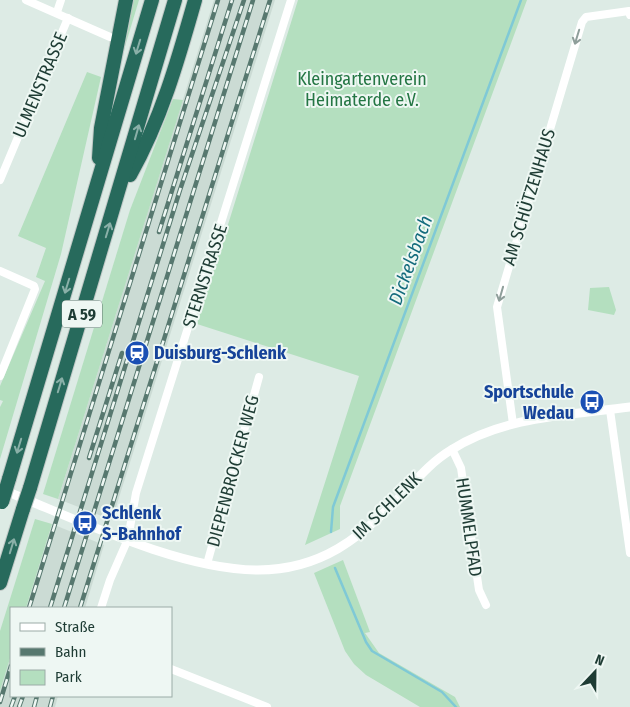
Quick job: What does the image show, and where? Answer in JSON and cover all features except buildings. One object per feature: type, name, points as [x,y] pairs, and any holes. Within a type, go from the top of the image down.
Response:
[{"type":"highway","points":[[115,33],[126,0]]},
{"type":"highway","name":"A 59","points":[[3,494],[152,0]]},
{"type":"highway","name":"A 59","points":[[0,583],[118,196],[175,0]]},
{"type":"highway","points":[[118,196],[144,151],[163,107],[196,0]]},
{"type":"highway","name":"A 59","points":[[96,189],[101,128],[115,33]]},
{"type":"street","points":[[26,0],[68,18],[115,33]]},
{"type":"street","points":[[56,12],[61,0]]},
{"type":"street","name":"STERNSTRASSE","points":[[100,607],[128,539],[136,493],[291,0]]},
{"type":"street","name":"AM SCHÜTZENHAUS","points":[[512,424],[497,307],[582,22],[586,17],[630,13]]},
{"type":"street","name":"ULMENSTRASSE","points":[[0,180],[68,18]]},
{"type":"street","points":[[0,271],[34,286],[35,289],[0,376]]},
{"type":"street","name":"DIEPENBROCKER WEG","points":[[207,564],[259,377]]},
{"type":"street","name":"IM SCHLENK","points":[[3,494],[128,539],[207,564],[259,570],[299,564],[331,553],[363,533],[432,463],[452,449],[489,431],[512,424],[630,407]]},
{"type":"street","points":[[610,410],[630,554]]},
{"type":"street","name":"HUMMELPFAD","points":[[452,449],[461,468],[479,590],[486,605]]},
{"type":"street","points":[[172,669],[267,707]]},
{"type":"shaded area","points":[[214,0],[275,0],[112,520],[58,499]]},
{"type":"shaded area","points":[[52,524],[104,545],[85,607],[26,607]]},
{"type":"shaded area","points":[[10,658],[10,697],[58,697],[55,707],[0,707],[0,691]]},
{"type":"green space","points":[[131,0],[139,0],[114,83]]},
{"type":"green space","name":"Kleingartenverein Heimaterde e.V.","points":[[298,0],[527,0],[340,506],[340,529],[305,545],[359,376],[197,324]]},
{"type":"green space","points":[[87,72],[101,77],[61,254],[0,459],[0,407],[3,401],[0,400],[0,386],[45,281],[36,277],[46,248],[18,236]]},
{"type":"green space","points":[[173,99],[183,100],[58,499],[43,494],[130,210]]},
{"type":"green space","points":[[609,287],[616,310],[614,315],[588,310],[590,288]]},
{"type":"green space","points":[[35,519],[52,524],[26,607],[10,607],[10,658],[0,691],[0,631]]},
{"type":"green space","points":[[343,560],[370,632],[365,633],[379,653],[455,697],[460,707],[420,707],[366,675],[354,664],[345,651],[314,573]]},
{"type":"waterway","name":"Dickelsbach","points":[[331,532],[333,507],[521,0]]},
{"type":"waterway","name":"Dickelsbach","points":[[335,568],[366,642],[372,651],[442,692],[456,707]]},
{"type":"railway","points":[[29,607],[218,0]]},
{"type":"railway","points":[[159,232],[232,0]]},
{"type":"railway","points":[[50,607],[180,190],[244,0]]},
{"type":"railway","points":[[64,607],[253,0]]},
{"type":"railway","points":[[80,607],[270,0]]},
{"type":"railway","points":[[89,458],[122,353]]},
{"type":"railway","points":[[0,702],[10,669]]},
{"type":"railway","points":[[11,707],[15,697]]},
{"type":"railway","points":[[19,707],[23,697]]},
{"type":"railway","points":[[34,707],[37,697]]},
{"type":"railway","points":[[50,707],[53,697]]},
{"type":"place","name":"Duisburg-Schlenk","points":[[137,353]]},
{"type":"place","name":"Sportschule Wedau","points":[[592,402]]},
{"type":"place","name":"Schlenk S-Bahnhof","points":[[85,523]]}]
